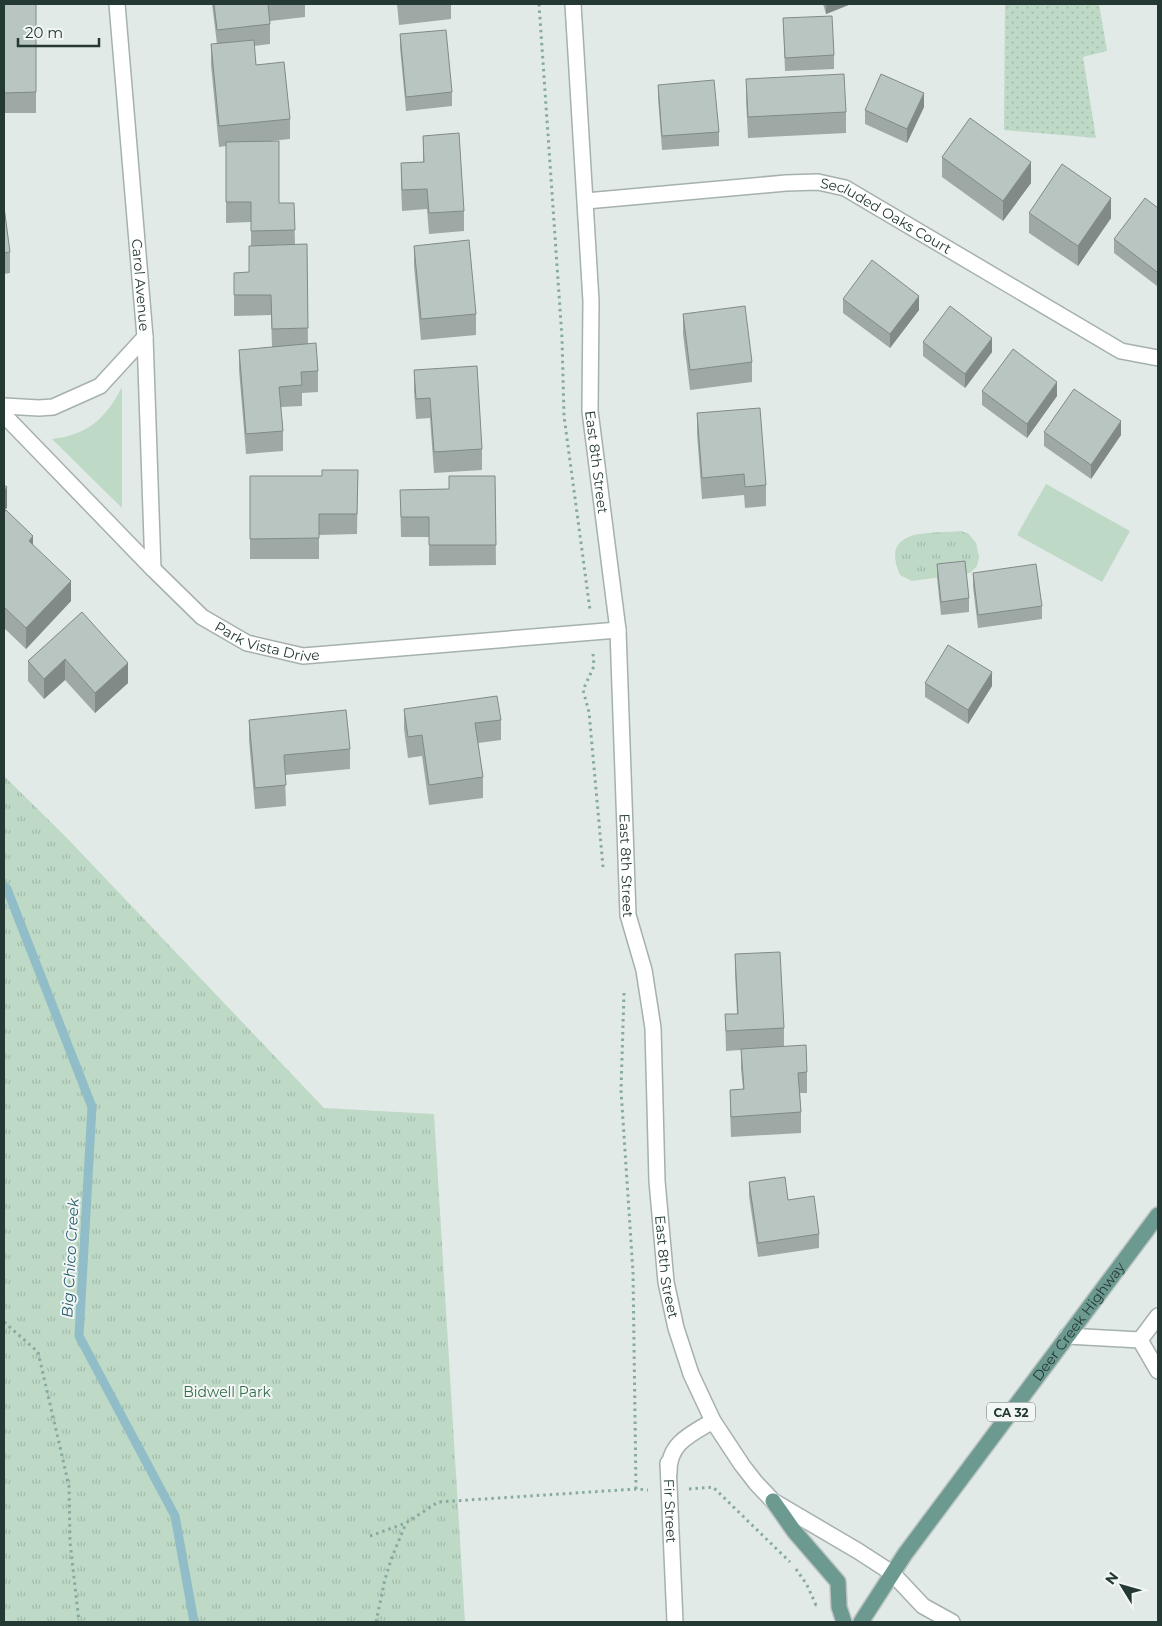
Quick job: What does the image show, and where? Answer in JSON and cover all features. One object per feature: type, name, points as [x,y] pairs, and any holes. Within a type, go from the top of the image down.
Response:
[{"type":"main road","name":"Deer Creek Highway","points":[[892,1573],[1158,1215]]},
{"type":"main road","points":[[773,1501],[794,1532],[838,1582],[839,1607],[844,1622]]},
{"type":"main road","name":"CA 32","points":[[861,1622],[892,1573]]},
{"type":"street","name":"Carol Avenue","points":[[117,4],[145,337],[153,569]]},
{"type":"street","name":"East 8th Street","points":[[573,4],[592,302],[590,411],[618,630],[628,915],[644,970],[653,1028],[657,1181],[666,1282],[676,1328],[691,1374],[713,1421],[742,1465],[773,1501],[892,1573]]},
{"type":"street","name":"Secluded Oaks Court","points":[[586,201],[786,183],[818,182],[845,188],[1121,351],[1158,358]]},
{"type":"street","points":[[4,406],[53,407],[100,386],[145,337]]},
{"type":"street","name":"Park Vista Drive","points":[[4,415],[202,617],[247,642],[303,656],[618,630]]},
{"type":"street","points":[[1140,1340],[1158,1316]]},
{"type":"street","points":[[1068,1336],[1140,1340]]},
{"type":"street","points":[[1140,1340],[1158,1371]]},
{"type":"street","name":"Fir Street","points":[[675,1622],[668,1464],[674,1450],[685,1437],[713,1421]]},
{"type":"street","points":[[892,1573],[923,1606],[952,1622]]},
{"type":"path","points":[[539,4],[562,338],[564,416],[589,602]]},
{"type":"path","points":[[594,666],[583,690],[589,712],[604,877]]},
{"type":"path","points":[[623,985],[622,1090],[633,1272],[636,1489]]},
{"type":"path","points":[[4,1322],[38,1352],[69,1486],[70,1542],[79,1622]]},
{"type":"path","points":[[687,1490],[713,1487],[794,1566],[807,1585],[816,1605],[821,1602]]},
{"type":"path","points":[[370,1536],[406,1523],[438,1502],[636,1489],[654,1490]]},
{"type":"path","points":[[376,1622],[385,1579],[406,1523]]},
{"type":"green space","points":[[1005,4],[1099,4],[1107,51],[1083,57],[1096,138],[1004,130]]},
{"type":"green space","points":[[122,387],[122,508],[52,439],[76,434],[86,429],[109,408]]},
{"type":"green space","points":[[1046,484],[1130,531],[1102,582],[1017,535]]},
{"type":"green space","points":[[961,531],[969,534],[976,543],[979,557],[977,566],[970,573],[912,581],[900,575],[895,559],[896,548],[902,541],[911,536]]},
{"type":"green space","name":"Bidwell Park","points":[[4,776],[65,836],[324,1108],[434,1114],[465,1622],[4,1622]]},
{"type":"building","points":[[4,4],[36,4],[36,92],[4,93]]},
{"type":"building","points":[[214,4],[268,4],[270,24],[217,30]]},
{"type":"building","points":[[832,16],[834,55],[785,58],[783,18]]},
{"type":"building","points":[[446,30],[452,92],[406,97],[400,34]]},
{"type":"building","points":[[254,40],[256,65],[284,62],[290,119],[219,126],[211,44]]},
{"type":"building","points":[[844,74],[846,112],[748,117],[746,79]]},
{"type":"building","points":[[881,74],[924,93],[907,129],[865,110]]},
{"type":"building","points":[[714,80],[719,132],[662,136],[658,85]]},
{"type":"building","points":[[970,118],[1031,162],[1003,201],[942,157]]},
{"type":"building","points":[[459,133],[464,211],[429,213],[427,189],[402,190],[401,163],[424,162],[423,136]]},
{"type":"building","points":[[279,141],[279,203],[294,203],[295,230],[251,231],[251,202],[226,202],[226,142]]},
{"type":"building","points":[[1062,164],[1111,198],[1078,246],[1029,213]]},
{"type":"building","points":[[1145,198],[1158,208],[1157,272],[1114,239]]},
{"type":"building","points":[[4,207],[10,252],[4,253]]},
{"type":"building","points":[[469,240],[476,314],[421,319],[414,246]]},
{"type":"building","points":[[307,244],[308,328],[272,329],[271,295],[234,295],[234,273],[249,272],[249,246]]},
{"type":"building","points":[[872,260],[919,296],[890,334],[843,299]]},
{"type":"building","points":[[745,306],[752,362],[690,370],[683,314]]},
{"type":"building","points":[[950,306],[992,338],[965,374],[923,342]]},
{"type":"building","points":[[316,343],[318,371],[301,372],[302,385],[279,387],[283,431],[246,434],[239,350]]},
{"type":"building","points":[[1013,349],[1057,382],[1027,424],[982,391]]},
{"type":"building","points":[[477,366],[482,449],[434,452],[430,398],[416,399],[414,370]]},
{"type":"building","points":[[1074,389],[1121,421],[1091,465],[1044,432]]},
{"type":"building","points":[[760,408],[766,485],[745,487],[744,474],[702,478],[697,413]]},
{"type":"building","points":[[322,470],[358,470],[357,514],[319,514],[319,538],[250,539],[250,476],[322,476]]},
{"type":"building","points":[[449,476],[495,476],[496,545],[429,545],[429,517],[401,517],[400,490],[449,489]]},
{"type":"building","points":[[6,510],[33,536],[29,541],[71,581],[26,628],[4,607],[4,513]]},
{"type":"building","points":[[965,561],[969,598],[941,602],[937,564]]},
{"type":"building","points":[[1036,564],[1042,606],[978,615],[973,573]]},
{"type":"building","points":[[82,612],[128,663],[95,693],[65,659],[44,679],[28,661]]},
{"type":"building","points":[[948,645],[992,672],[968,710],[925,683]]},
{"type":"building","points":[[497,696],[501,720],[475,723],[483,777],[429,785],[422,735],[408,737],[404,709]]},
{"type":"building","points":[[346,710],[350,749],[284,755],[286,785],[255,788],[249,720]]},
{"type":"building","points":[[780,952],[784,1028],[726,1031],[725,1014],[738,1014],[735,954]]},
{"type":"building","points":[[806,1045],[807,1072],[798,1073],[801,1112],[731,1117],[730,1090],[744,1089],[741,1049]]},
{"type":"building","points":[[785,1177],[788,1200],[814,1196],[819,1234],[758,1243],[749,1182]]},
{"type":"waterway","name":"Big Chico Creek","points":[[4,886],[7,889],[92,1107],[79,1336],[175,1516],[194,1622]]}]
